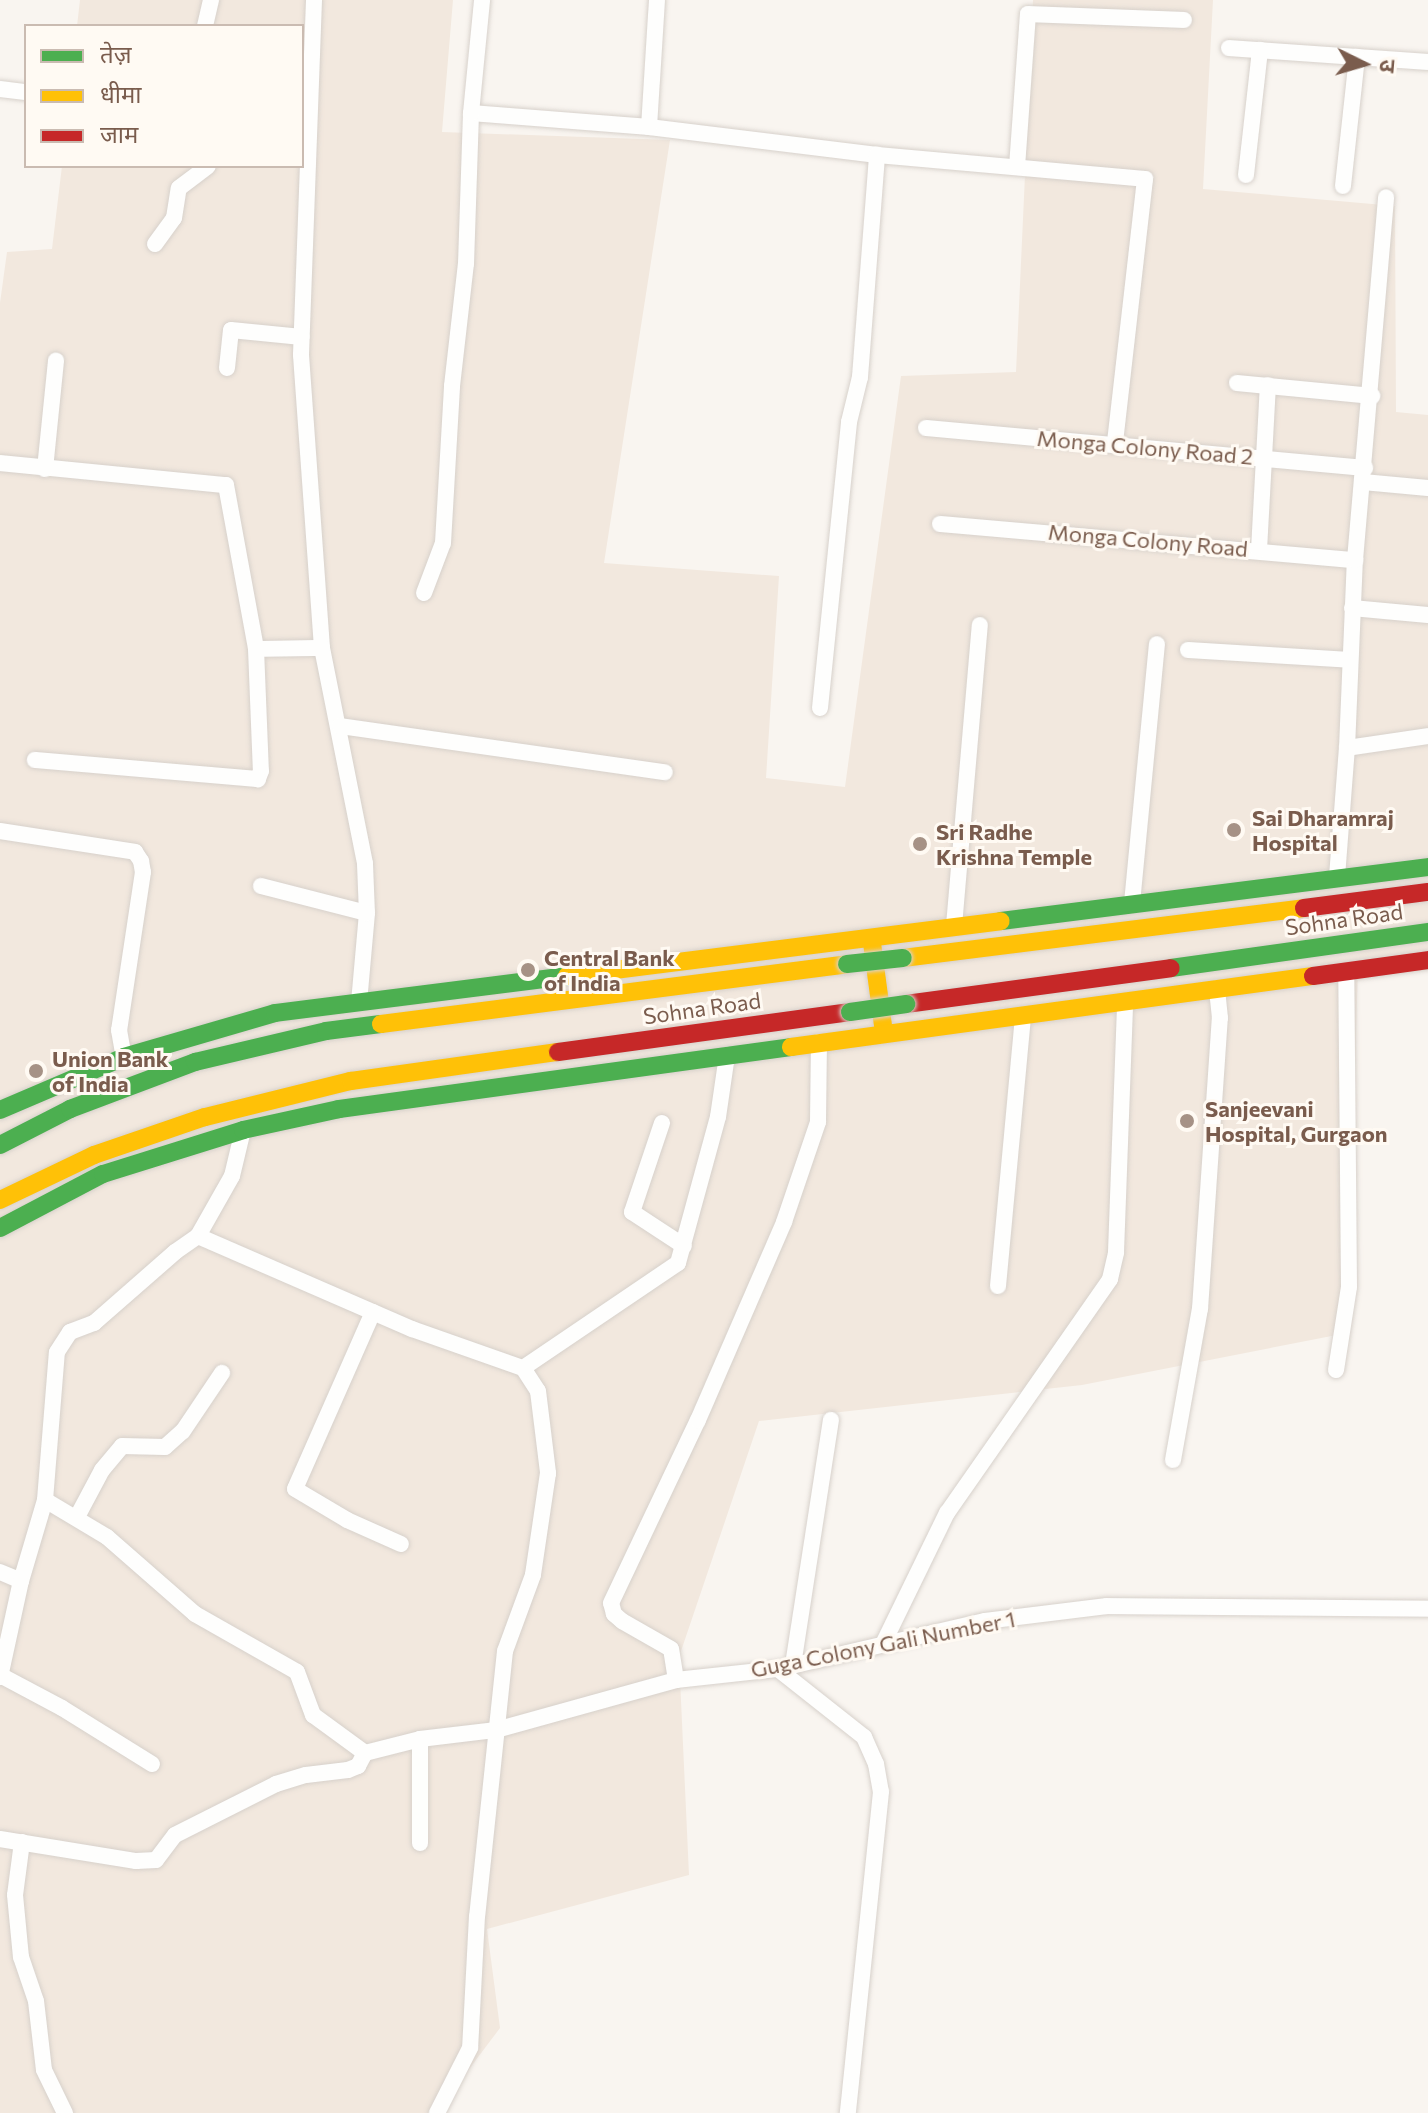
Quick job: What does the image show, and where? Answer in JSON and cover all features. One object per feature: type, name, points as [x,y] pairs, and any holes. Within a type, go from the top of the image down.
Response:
[{"type":"main road","points":[[0,1110],[124,1057],[275,1013],[1428,867]]},
{"type":"main road","name":"Sohna Road","points":[[0,1145],[70,1109],[195,1062],[326,1031],[1428,892]]},
{"type":"main road","name":"Sohna Road","points":[[0,1200],[108,1150],[205,1117],[351,1081],[1428,932]]},
{"type":"main road","points":[[871,936],[884,1034]]},
{"type":"main road","points":[[0,1228],[103,1174],[243,1130],[339,1109],[1428,960]]},
{"type":"street","points":[[205,24],[211,0]]},
{"type":"street","points":[[304,138],[314,0]]},
{"type":"street","points":[[424,593],[443,543],[452,386],[466,264],[471,113],[482,0]]},
{"type":"street","points":[[649,127],[657,0]]},
{"type":"street","points":[[1017,167],[1028,7],[1184,20]]},
{"type":"street","points":[[1229,48],[1428,62]]},
{"type":"street","points":[[1246,175],[1260,50]]},
{"type":"street","points":[[1343,186],[1357,57]]},
{"type":"street","points":[[0,89],[24,92]]},
{"type":"street","points":[[471,113],[649,127],[877,155],[1145,179],[1115,444]]},
{"type":"street","points":[[820,708],[847,438],[860,377],[877,155]]},
{"type":"street","points":[[155,244],[174,218],[179,188],[201,168]]},
{"type":"street","points":[[302,168],[302,337],[322,648],[361,839],[367,913],[359,1003]]},
{"type":"street","points":[[1337,877],[1347,748],[1355,560],[1372,396],[1386,197]]},
{"type":"street","points":[[227,368],[231,330],[302,337]]},
{"type":"street","points":[[45,469],[56,361]]},
{"type":"street","points":[[1237,383],[1372,396]]},
{"type":"street","points":[[1259,550],[1268,385]]},
{"type":"street","name":"Monga Colony Road 2","points":[[926,428],[1265,457],[1428,488]]},
{"type":"street","points":[[0,463],[226,485],[256,649],[261,771],[258,779],[252,782],[35,760]]},
{"type":"street","name":"Monga Colony Road","points":[[940,524],[1355,560]]},
{"type":"street","points":[[1352,608],[1428,615]]},
{"type":"street","points":[[954,926],[980,625]]},
{"type":"street","points":[[1132,903],[1157,644]]},
{"type":"street","points":[[256,649],[322,648]]},
{"type":"street","points":[[1188,650],[1350,660]]},
{"type":"street","points":[[340,726],[665,772]]},
{"type":"street","points":[[1347,748],[1428,736]]},
{"type":"street","points":[[0,831],[135,852],[141,861],[119,1030],[124,1057]]},
{"type":"street","points":[[261,886],[367,913]]},
{"type":"street","points":[[1336,1370],[1349,1287],[1346,971]]},
{"type":"street","points":[[1173,1460],[1200,1309],[1220,1018],[1217,988]]},
{"type":"street","points":[[883,1644],[947,1513],[1110,1279],[1116,1252],[1125,1001]]},
{"type":"street","points":[[998,1286],[1023,1015]]},
{"type":"street","points":[[676,1680],[671,1649],[622,1621],[614,1614],[611,1603],[698,1420],[784,1222],[818,1122],[819,1042]]},
{"type":"street","points":[[523,1368],[637,1295],[678,1263],[718,1117],[727,1055]]},
{"type":"street","points":[[662,1123],[632,1212],[684,1246]]},
{"type":"street","points":[[152,1764],[62,1708],[0,1676],[21,1581],[45,1500],[57,1352],[70,1332],[94,1323],[175,1252],[198,1236],[232,1176],[243,1130]]},
{"type":"street","points":[[198,1236],[373,1312],[523,1368],[538,1391],[548,1473],[533,1575],[505,1651],[477,1916],[470,2048],[437,2113]]},
{"type":"street","points":[[373,1312],[295,1489],[347,1520],[401,1544]]},
{"type":"street","points":[[77,1517],[102,1470],[122,1446],[165,1447],[183,1431],[222,1373]]},
{"type":"street","points":[[831,1420],[785,1667],[864,1737],[876,1764],[881,1792],[848,2113]]},
{"type":"street","points":[[45,1500],[107,1537],[195,1614],[297,1672],[313,1715],[365,1753]]},
{"type":"street","points":[[0,1572],[21,1581]]},
{"type":"street","name":"Guga Colony Gali Number 1","points":[[0,1839],[136,1861],[156,1860],[175,1835],[276,1784],[358,1766],[365,1753],[420,1739],[496,1730],[676,1680],[785,1667],[985,1621],[1107,1606],[1428,1609]]},
{"type":"street","points":[[420,1739],[420,1843]]},
{"type":"street","points":[[22,1842],[15,1895],[21,1957],[36,2001],[44,2070],[65,2113]]},
{"type":"shaded area","points":[[80,0],[453,0],[442,132],[670,140],[604,563],[779,576],[766,778],[845,787],[901,376],[1016,372],[1033,0],[1213,0],[1203,189],[1395,206],[1396,412],[1428,415],[1428,956],[1358,967],[1347,1333],[1082,1385],[759,1421],[679,1657],[689,1875],[487,1929],[500,2028],[436,2113],[0,2113],[0,303],[7,252],[52,249],[62,168],[304,168],[304,24],[77,24]]},
{"type":"traffic: fast","points":[[1001,921],[1428,867]]},
{"type":"traffic: fast","points":[[1171,968],[1428,932]]},
{"type":"traffic: fast","points":[[847,964],[903,958]]},
{"type":"traffic: fast","points":[[0,1110],[124,1057],[275,1013],[567,976]]},
{"type":"traffic: fast","points":[[850,1012],[906,1004]]},
{"type":"traffic: fast","points":[[0,1145],[70,1109],[195,1062],[326,1031],[381,1024]]},
{"type":"traffic: fast","points":[[0,1228],[103,1174],[243,1130],[339,1109],[791,1047]]},
{"type":"traffic: slow","points":[[903,958],[1304,908]]},
{"type":"traffic: slow","points":[[567,976],[1001,921]]},
{"type":"traffic: slow","points":[[872,943],[883,1025]]},
{"type":"traffic: slow","points":[[381,1024],[847,964]]},
{"type":"traffic: slow","points":[[791,1047],[1313,976]]},
{"type":"traffic: slow","points":[[0,1200],[94,1155],[205,1117],[351,1081],[558,1052]]},
{"type":"traffic: jam","points":[[1304,908],[1428,892]]},
{"type":"traffic: jam","points":[[1313,976],[1428,960]]},
{"type":"traffic: jam","points":[[906,1004],[1171,968]]},
{"type":"traffic: jam","points":[[558,1052],[850,1012]]},
{"type":"place","name":"Sai Dharamraj Hospital","points":[[1234,830]]},
{"type":"place","name":"Sri Radhe Krishna Temple","points":[[920,844]]},
{"type":"place","name":"Central Bank of India","points":[[528,970]]},
{"type":"place","name":"Union Bank of India","points":[[36,1071]]},
{"type":"place","name":"Sanjeevani Hospital, Gurgaon","points":[[1187,1121]]}]
